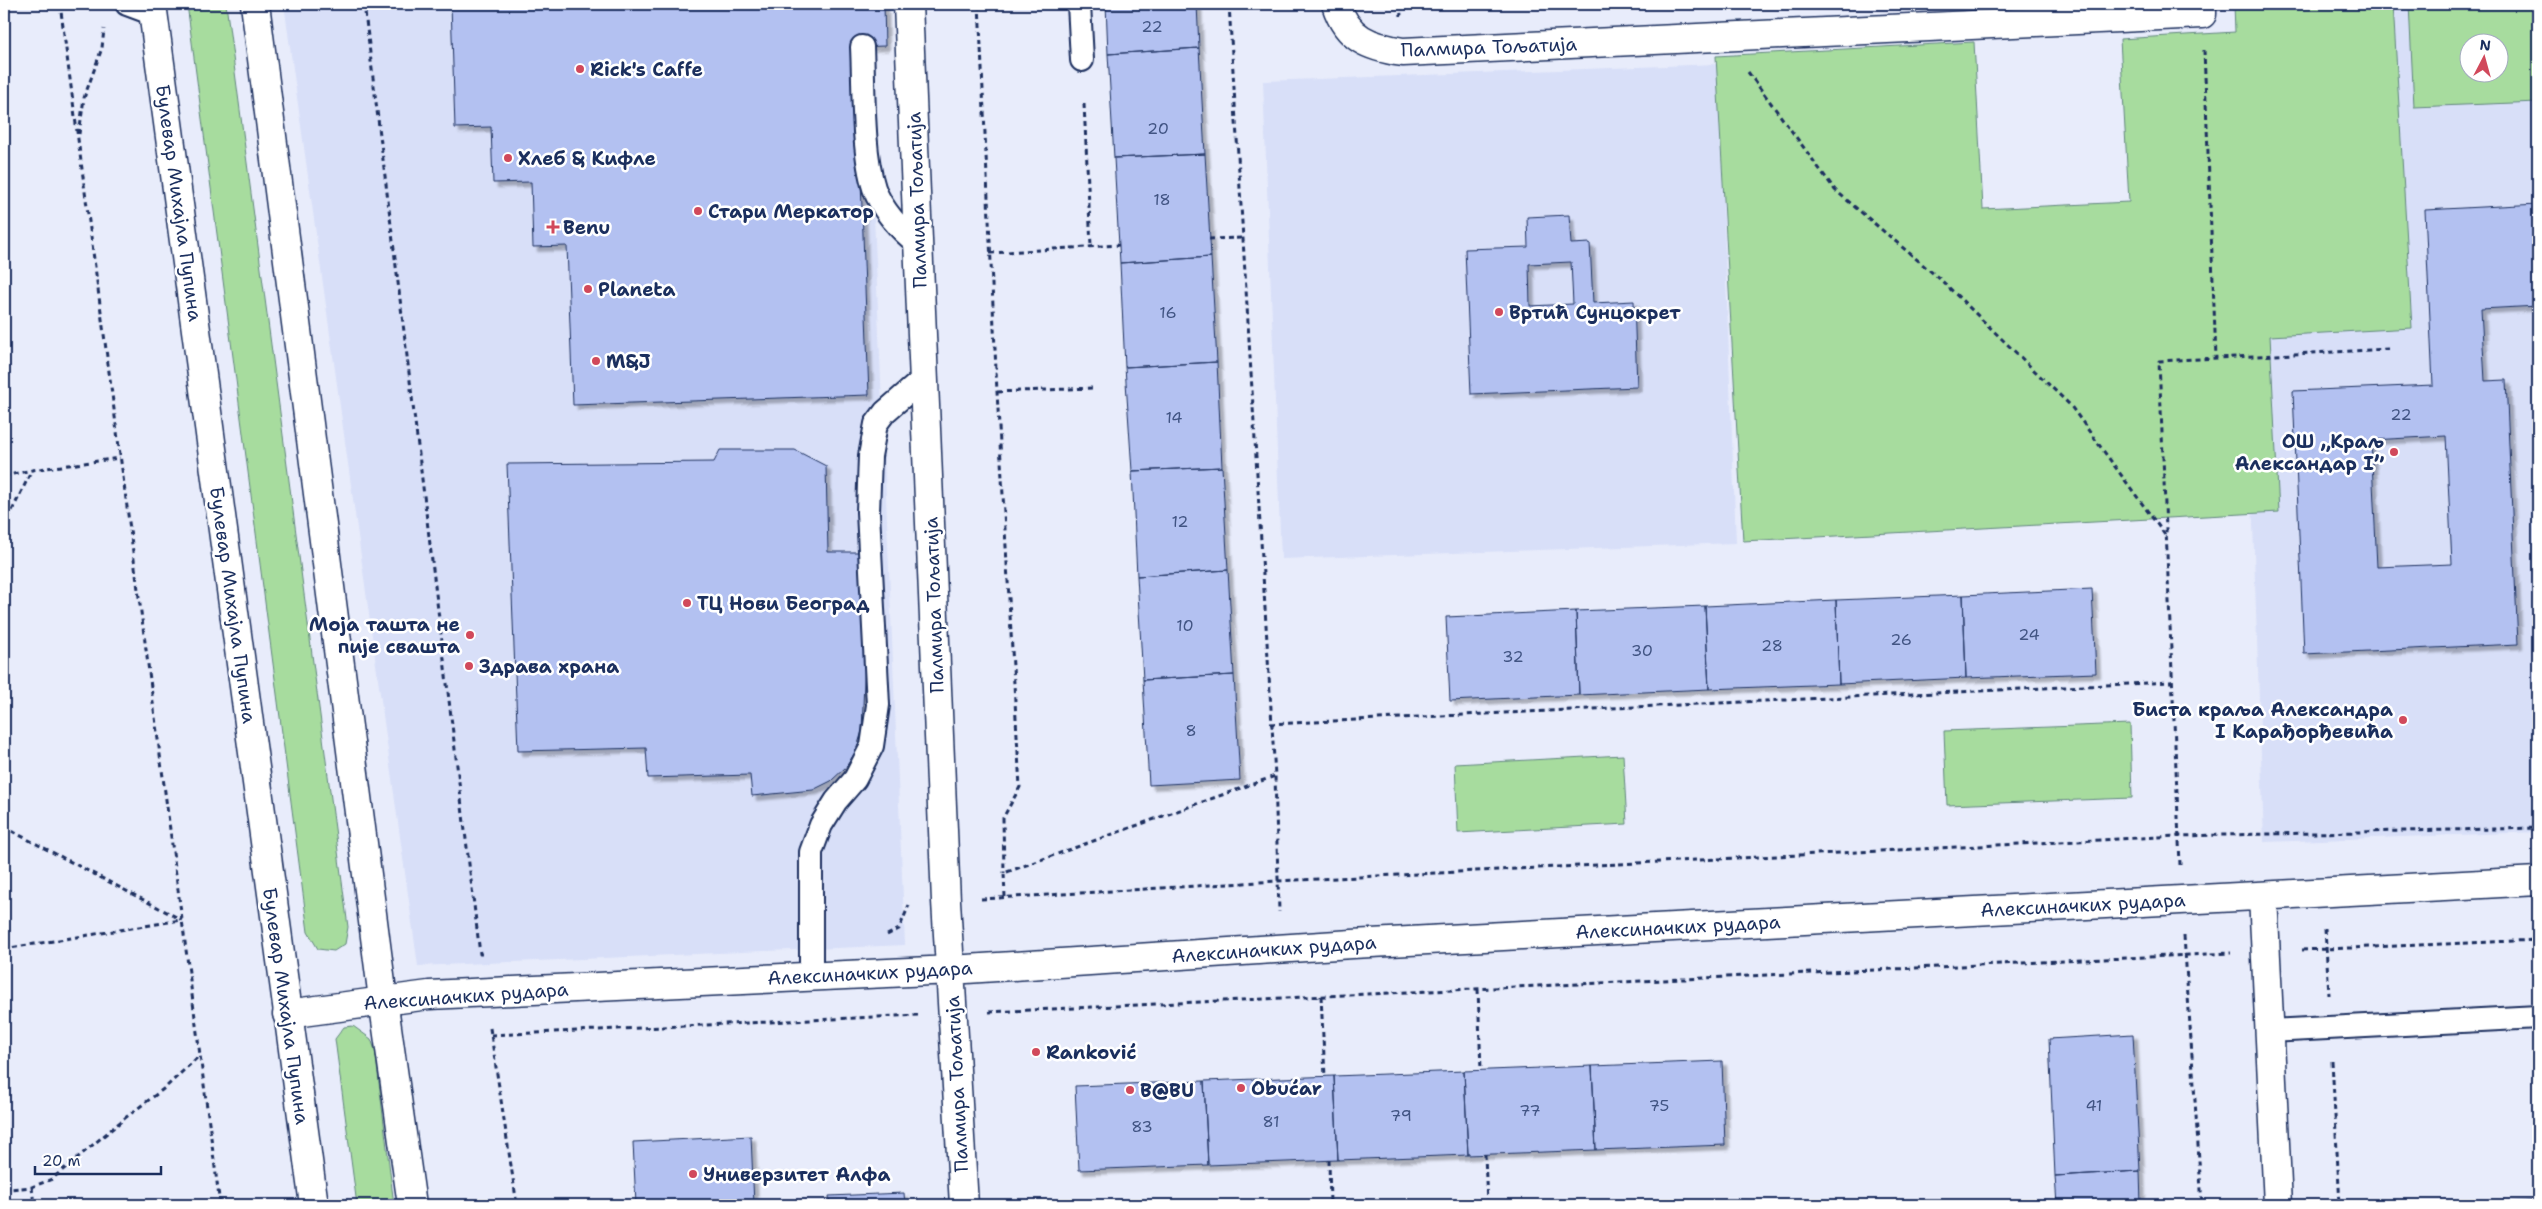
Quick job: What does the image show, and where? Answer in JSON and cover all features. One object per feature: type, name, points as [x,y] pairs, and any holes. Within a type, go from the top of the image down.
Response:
[{"type":"street","points":[[255,4],[383,999],[412,1205]]},
{"type":"street","name":"Палмира Тољатија","points":[[908,4],[946,901],[964,1205]]},
{"type":"street","name":"Палмира Тољатија","points":[[1336,4],[1351,31],[1364,43],[1378,48],[1403,52],[1726,38],[2202,9]]},
{"type":"street","name":"Булевар Михајла Пупина","points":[[153,9],[314,1205]]},
{"type":"street","name":"Алексиначких рудара","points":[[287,1014],[383,999],[486,992],[951,970],[1281,948],[2538,881]]},
{"type":"street","points":[[2262,896],[2278,1205]]},
{"type":"lane","points":[[126,4],[153,9]]},
{"type":"lane","points":[[1079,4],[1082,60]]},
{"type":"lane","points":[[862,47],[868,149],[874,187],[881,202],[907,235],[918,244]]},
{"type":"lane","points":[[811,977],[811,852],[821,826],[836,801],[855,779],[872,746],[878,705],[868,512],[870,456],[876,424],[885,412],[924,378]]},
{"type":"lane","points":[[2270,1031],[2538,1017]]},
{"type":"path","points":[[60,4],[220,1205]]},
{"type":"path","points":[[364,4],[480,954],[488,954]]},
{"type":"path","points":[[979,4],[997,392],[1020,787],[1003,818],[1005,898]]},
{"type":"path","points":[[1229,4],[1274,776],[1281,948]]},
{"type":"path","points":[[2202,9],[2216,358]]},
{"type":"path","points":[[78,140],[84,98],[102,48],[105,23]]},
{"type":"path","points":[[1726,38],[1810,159],[1835,190],[1941,280],[2070,405],[2166,536]]},
{"type":"path","points":[[1084,104],[1091,246]]},
{"type":"path","points":[[1209,239],[1242,238]]},
{"type":"path","points":[[990,253],[1119,245]]},
{"type":"path","points":[[2202,1205],[2182,900],[2159,361],[2390,348]]},
{"type":"path","points":[[997,392],[1092,388]]},
{"type":"path","points":[[4,476],[32,470],[120,458]]},
{"type":"path","points":[[4,527],[32,470]]},
{"type":"path","points":[[1270,724],[2172,682]]},
{"type":"path","points":[[1004,873],[1274,776]]},
{"type":"path","points":[[4,827],[182,920]]},
{"type":"path","points":[[885,936],[898,929],[910,903],[1277,881],[2179,836],[2538,828]]},
{"type":"path","points":[[4,949],[182,920]]},
{"type":"path","points":[[491,1034],[2538,940]]},
{"type":"path","points":[[1478,989],[1481,1070]]},
{"type":"path","points":[[486,992],[517,1205]]},
{"type":"path","points":[[1321,996],[1325,1076]]},
{"type":"path","points":[[4,1187],[32,1187],[52,1179],[125,1118],[166,1088],[200,1055]]},
{"type":"path","points":[[1485,1154],[1487,1205]]},
{"type":"path","points":[[1328,1160],[1330,1205]]},
{"type":"path","points":[[32,1187],[34,1205]]},
{"type":"shaded area","points":[[284,4],[865,4],[905,945],[418,966]]},
{"type":"shaded area","name":"ОШ „Краљ Александар I”","points":[[2233,4],[2538,4],[2538,832],[2264,842],[2236,32]]},
{"type":"shaded area","name":"Вртић Сунцокрет","points":[[1718,64],[1736,543],[1281,559],[1263,81]]},
{"type":"green space","points":[[187,4],[226,4],[348,927],[345,944],[334,951],[318,949],[308,932]]},
{"type":"green space","points":[[2234,4],[2393,4],[2412,328],[2270,336],[2279,512],[1743,541],[1716,56],[1974,42],[1983,209],[2129,202],[2120,39],[2235,32]]},
{"type":"green space","points":[[2409,4],[2538,4],[2538,102],[2414,107]]},
{"type":"green space","points":[[2130,724],[2132,798],[1947,805],[1944,731]]},
{"type":"green space","points":[[1623,755],[1627,824],[1458,833],[1455,764]]},
{"type":"green space","points":[[353,1026],[371,1039],[375,1050],[394,1205],[357,1205],[335,1039],[344,1027]]},
{"type":"building","name":"Стари Меркатор","points":[[451,4],[884,4],[885,46],[856,47],[869,395],[573,405],[567,246],[533,247],[531,182],[493,183],[491,127],[455,128]]},
{"type":"building","points":[[1106,4],[1197,4],[1199,48],[1108,54]]},
{"type":"building","points":[[1199,48],[1205,154],[1114,158],[1108,54]]},
{"type":"building","points":[[1205,154],[1211,257],[1120,263],[1114,158]]},
{"type":"building","points":[[2538,204],[2538,306],[2481,309],[2485,381],[2506,380],[2518,644],[2304,654],[2293,391],[2433,385],[2425,210]],"holes":[[[2446,436],[2452,564],[2377,567],[2371,440]]]},
{"type":"building","points":[[1569,215],[1571,244],[1590,243],[1593,303],[1634,301],[1637,387],[1471,394],[1465,249],[1528,247],[1527,217]],"holes":[[[1571,262],[1573,304],[1530,306],[1529,264]]]},
{"type":"building","points":[[1211,257],[1217,362],[1125,367],[1120,263]]},
{"type":"building","points":[[1217,362],[1222,467],[1132,471],[1125,367]]},
{"type":"building","name":"ТЦ Нови Београд","points":[[720,450],[795,450],[826,466],[828,552],[860,552],[865,655],[862,731],[856,751],[846,767],[831,781],[813,790],[752,796],[750,775],[648,778],[646,748],[518,751],[507,464],[714,462]]},
{"type":"building","points":[[1222,467],[1228,570],[1137,576],[1132,471]]},
{"type":"building","points":[[1228,570],[1234,675],[1143,680],[1137,576]]},
{"type":"building","points":[[2092,589],[2096,673],[1966,678],[1963,595]]},
{"type":"building","points":[[1963,595],[1966,678],[1839,684],[1836,600]]},
{"type":"building","points":[[1836,600],[1839,684],[1709,689],[1705,606]]},
{"type":"building","points":[[1705,606],[1709,689],[1579,695],[1576,611]]},
{"type":"building","points":[[1576,611],[1579,695],[1450,701],[1446,617]]},
{"type":"building","points":[[1234,675],[1240,780],[1149,785],[1143,680]]},
{"type":"building","points":[[2133,1034],[2140,1171],[2055,1176],[2049,1039]]},
{"type":"building","points":[[1722,1061],[1725,1145],[1596,1150],[1592,1066]]},
{"type":"building","points":[[1592,1066],[1596,1150],[1468,1155],[1464,1071]]},
{"type":"building","points":[[1464,1071],[1468,1155],[1338,1160],[1334,1076]]},
{"type":"building","points":[[1334,1076],[1338,1160],[1208,1165],[1204,1081]]},
{"type":"building","points":[[1204,1081],[1208,1165],[1079,1170],[1075,1086]]},
{"type":"building","name":"Универзитет Алфа","points":[[751,1136],[754,1205],[636,1205],[633,1142]]},
{"type":"building","points":[[2140,1171],[2141,1205],[2057,1205],[2055,1176]]},
{"type":"building","name":"Универзитет Алфа","points":[[904,1193],[905,1205],[830,1205],[829,1196]]},
{"type":"building","points":[[2534,1201],[2534,1205],[2453,1205]]},
{"type":"place","name":"Rick's Caffe","points":[[580,69]]},
{"type":"place","name":"Хлеб & Кифле","points":[[508,158]]},
{"type":"place","name":"Стари Меркатор","points":[[698,211]]},
{"type":"place","name":"Benu","points":[[553,227]]},
{"type":"place","name":"Planeta","points":[[588,289]]},
{"type":"place","name":"Вртић Сунцокрет","points":[[1499,312]]},
{"type":"place","name":"M&J","points":[[596,361]]},
{"type":"place","name":"ОШ „Краљ Александар I”","points":[[2394,452]]},
{"type":"place","name":"ТЦ Нови Београд","points":[[687,603]]},
{"type":"place","name":"Моја ташта не пије свашта","points":[[470,635]]},
{"type":"place","name":"Здрава храна","points":[[469,666]]},
{"type":"place","name":"Биста краља Александра I Карађорђевића","points":[[2403,720]]},
{"type":"place","name":"Ranković","points":[[1036,1052]]},
{"type":"place","name":"Obućar","points":[[1241,1088]]},
{"type":"place","name":"B@BU","points":[[1130,1090]]},
{"type":"place","name":"Универзитет Алфа","points":[[693,1174]]}]
